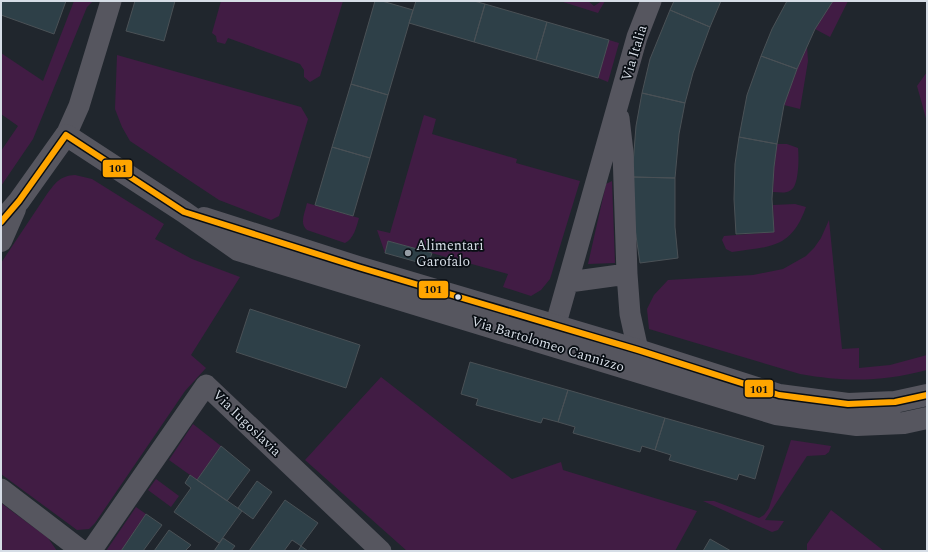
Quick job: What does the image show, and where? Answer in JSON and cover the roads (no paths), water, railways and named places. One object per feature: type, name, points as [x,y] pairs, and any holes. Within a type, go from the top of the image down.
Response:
[{"type":"street","points":[[1,222],[19,201],[66,135],[79,106],[111,1]]},
{"type":"street","name":"Via Italia","points":[[555,327],[638,37],[651,1]]},
{"type":"street","points":[[618,106],[623,152],[627,274],[630,314],[638,350]]},
{"type":"street","name":"Via Bartolomeo Cannizzo","points":[[66,135],[184,212],[238,250],[776,414],[857,425],[904,423],[927,418]]},
{"type":"street","points":[[1,241],[19,201]]},
{"type":"street","name":"Via Bartolomeo Cannizzo","points":[[184,212],[555,327],[638,350],[779,395],[848,404],[896,402],[927,395]]},
{"type":"street","points":[[568,282],[627,274]]},
{"type":"street","name":"Via Iugoslavia","points":[[91,551],[206,385],[381,551]]},
{"type":"street","points":[[1,489],[82,551]]},
{"type":"place","name":"Alimentari Garofalo","points":[[408,253]]}]
